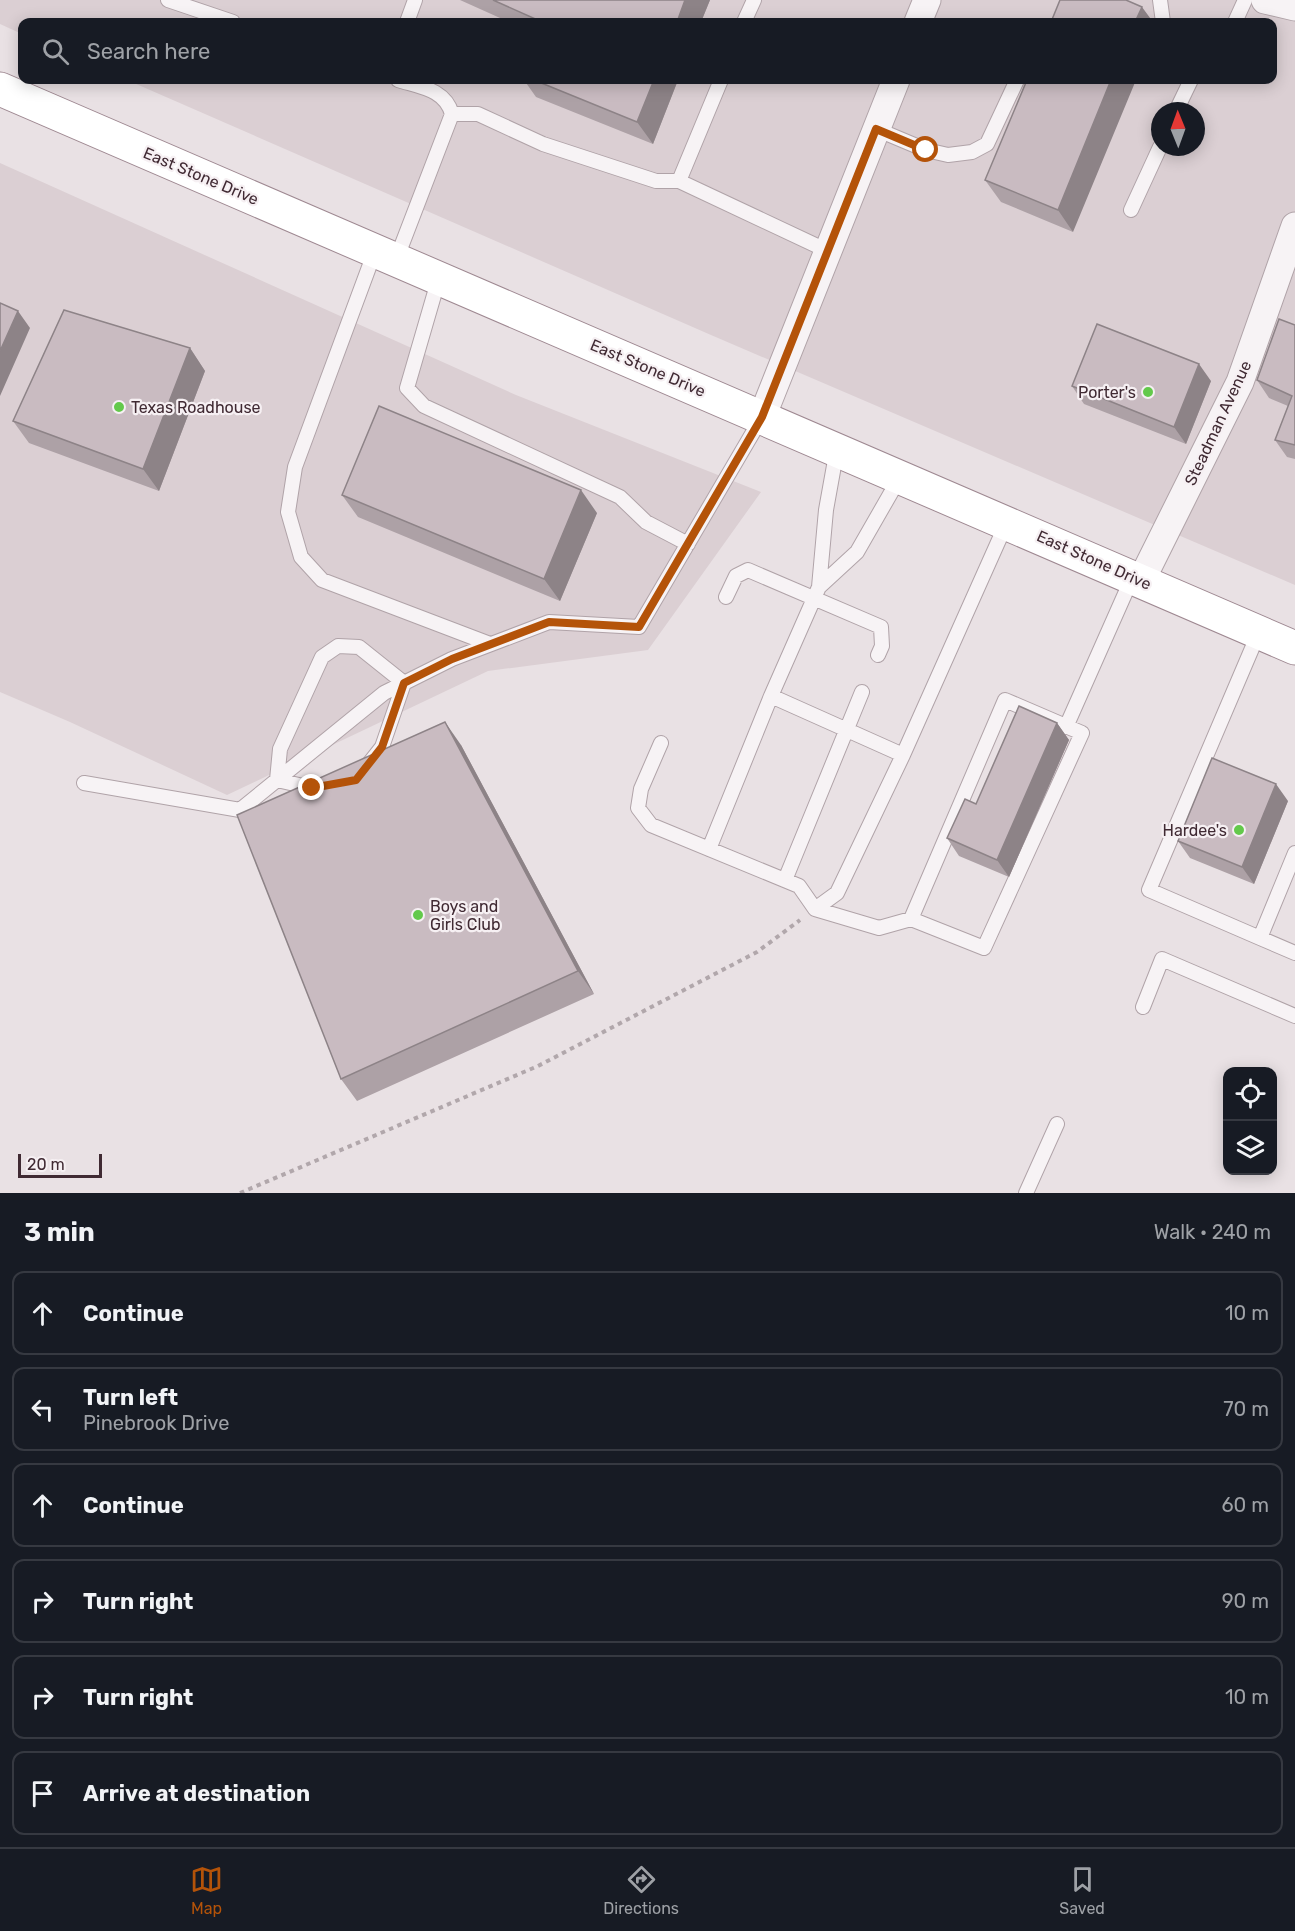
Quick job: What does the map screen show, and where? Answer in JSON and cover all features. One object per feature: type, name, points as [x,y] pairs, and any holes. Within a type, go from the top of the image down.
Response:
[{"type":"highway","name":"East Stone Drive","points":[[0,89],[1295,648]]},
{"type":"street","points":[[920,18],[927,0]]},
{"type":"street","points":[[1265,0],[1295,7]]},
{"type":"street","points":[[762,417],[894,84]]},
{"type":"street","name":"Steadman Avenue","points":[[1137,579],[1240,382],[1295,226]]},
{"type":"lane","points":[[168,0],[221,18]]},
{"type":"lane","points":[[408,18],[415,0]]},
{"type":"lane","points":[[746,18],[754,0]]},
{"type":"lane","points":[[1160,0],[1162,18]]},
{"type":"lane","points":[[1237,18],[1245,0]]},
{"type":"lane","points":[[410,84],[437,93],[448,102],[452,114],[385,255],[295,467],[288,512],[301,557],[322,580],[490,644]]},
{"type":"lane","points":[[679,181],[719,84]]},
{"type":"lane","points":[[876,129],[926,150],[948,155],[972,152],[987,144],[1015,84]]},
{"type":"lane","points":[[1180,102],[1189,84]]},
{"type":"lane","points":[[452,114],[478,114],[554,148],[656,181],[679,181],[828,251]]},
{"type":"lane","points":[[1131,210],[1156,156]]},
{"type":"lane","points":[[439,278],[407,388],[424,406],[620,497],[646,522],[688,544]]},
{"type":"lane","points":[[84,783],[240,810],[384,693],[452,659],[549,622],[639,627],[762,417]]},
{"type":"lane","points":[[709,849],[771,696],[817,592],[826,510],[837,449]]},
{"type":"lane","points":[[817,592],[857,552],[900,477]]},
{"type":"lane","points":[[815,909],[837,893],[903,755],[1006,522]]},
{"type":"lane","points":[[726,597],[736,576],[748,570],[817,592],[881,627],[882,646],[878,655]]},
{"type":"lane","points":[[1066,727],[1137,579]]},
{"type":"lane","points":[[1259,632],[1149,891],[1295,953]]},
{"type":"lane","points":[[277,780],[280,749],[322,657],[338,646],[359,647],[404,683]]},
{"type":"lane","points":[[277,780],[312,788],[356,780],[382,747],[404,683]]},
{"type":"lane","points":[[785,880],[862,692]]},
{"type":"lane","points":[[771,696],[903,755]]},
{"type":"lane","points":[[661,743],[641,789],[638,808],[651,825],[799,886],[815,909],[879,928],[911,919],[984,948],[1082,733],[1005,700],[911,919]]},
{"type":"lane","points":[[1260,938],[1295,853]]},
{"type":"lane","points":[[1143,1006],[1162,959],[1295,1016]]},
{"type":"lane","points":[[1026,1193],[1057,1124]]},
{"type":"path","points":[[240,1193],[538,1065],[757,952],[815,909]]},
{"type":"shaded area","points":[[0,0],[1295,0],[1295,585],[711,335],[136,84],[1277,84],[1277,18],[18,18],[18,32],[0,24]]},
{"type":"shaded area","points":[[0,163],[516,395],[761,492],[648,650],[488,671],[227,795],[0,692]]},
{"type":"building","points":[[493,0],[685,0],[678,18],[533,18]]},
{"type":"building","points":[[1060,0],[1126,0],[1142,7],[1137,18],[1053,18]]},
{"type":"building","points":[[544,84],[652,84],[637,122]]},
{"type":"building","points":[[1025,84],[1109,84],[1058,210],[985,180]]},
{"type":"building","points":[[0,303],[18,311],[0,351]]},
{"type":"building","name":"Texas Roadhouse","points":[[64,310],[190,348],[143,469],[13,421]]},
{"type":"building","points":[[1279,319],[1295,325],[1295,445],[1275,440],[1292,396],[1257,380]]},
{"type":"building","name":"Porter's","points":[[1097,324],[1199,364],[1174,427],[1072,386]]},
{"type":"building","points":[[379,406],[581,490],[544,579],[342,495]]},
{"type":"building","points":[[1019,706],[1057,723],[997,860],[947,838],[965,799],[976,804]]},
{"type":"building","name":"Boys and Girls Club","points":[[445,722],[578,971],[341,1079],[237,815]]},
{"type":"building","name":"Hardee's","points":[[1212,758],[1276,784],[1242,867],[1178,841]]},
{"type":"place","name":"Porter's","points":[[1148,392]]},
{"type":"place","name":"Texas Roadhouse","points":[[119,407]]},
{"type":"place","name":"Hardee's","points":[[1239,830]]},
{"type":"place","name":"Boys and Girls Club","points":[[418,915]]},
{"type":"route","points":[[312,788],[356,780],[382,747],[404,683],[452,659],[549,622],[639,627],[762,417],[876,129],[926,150]]}]
